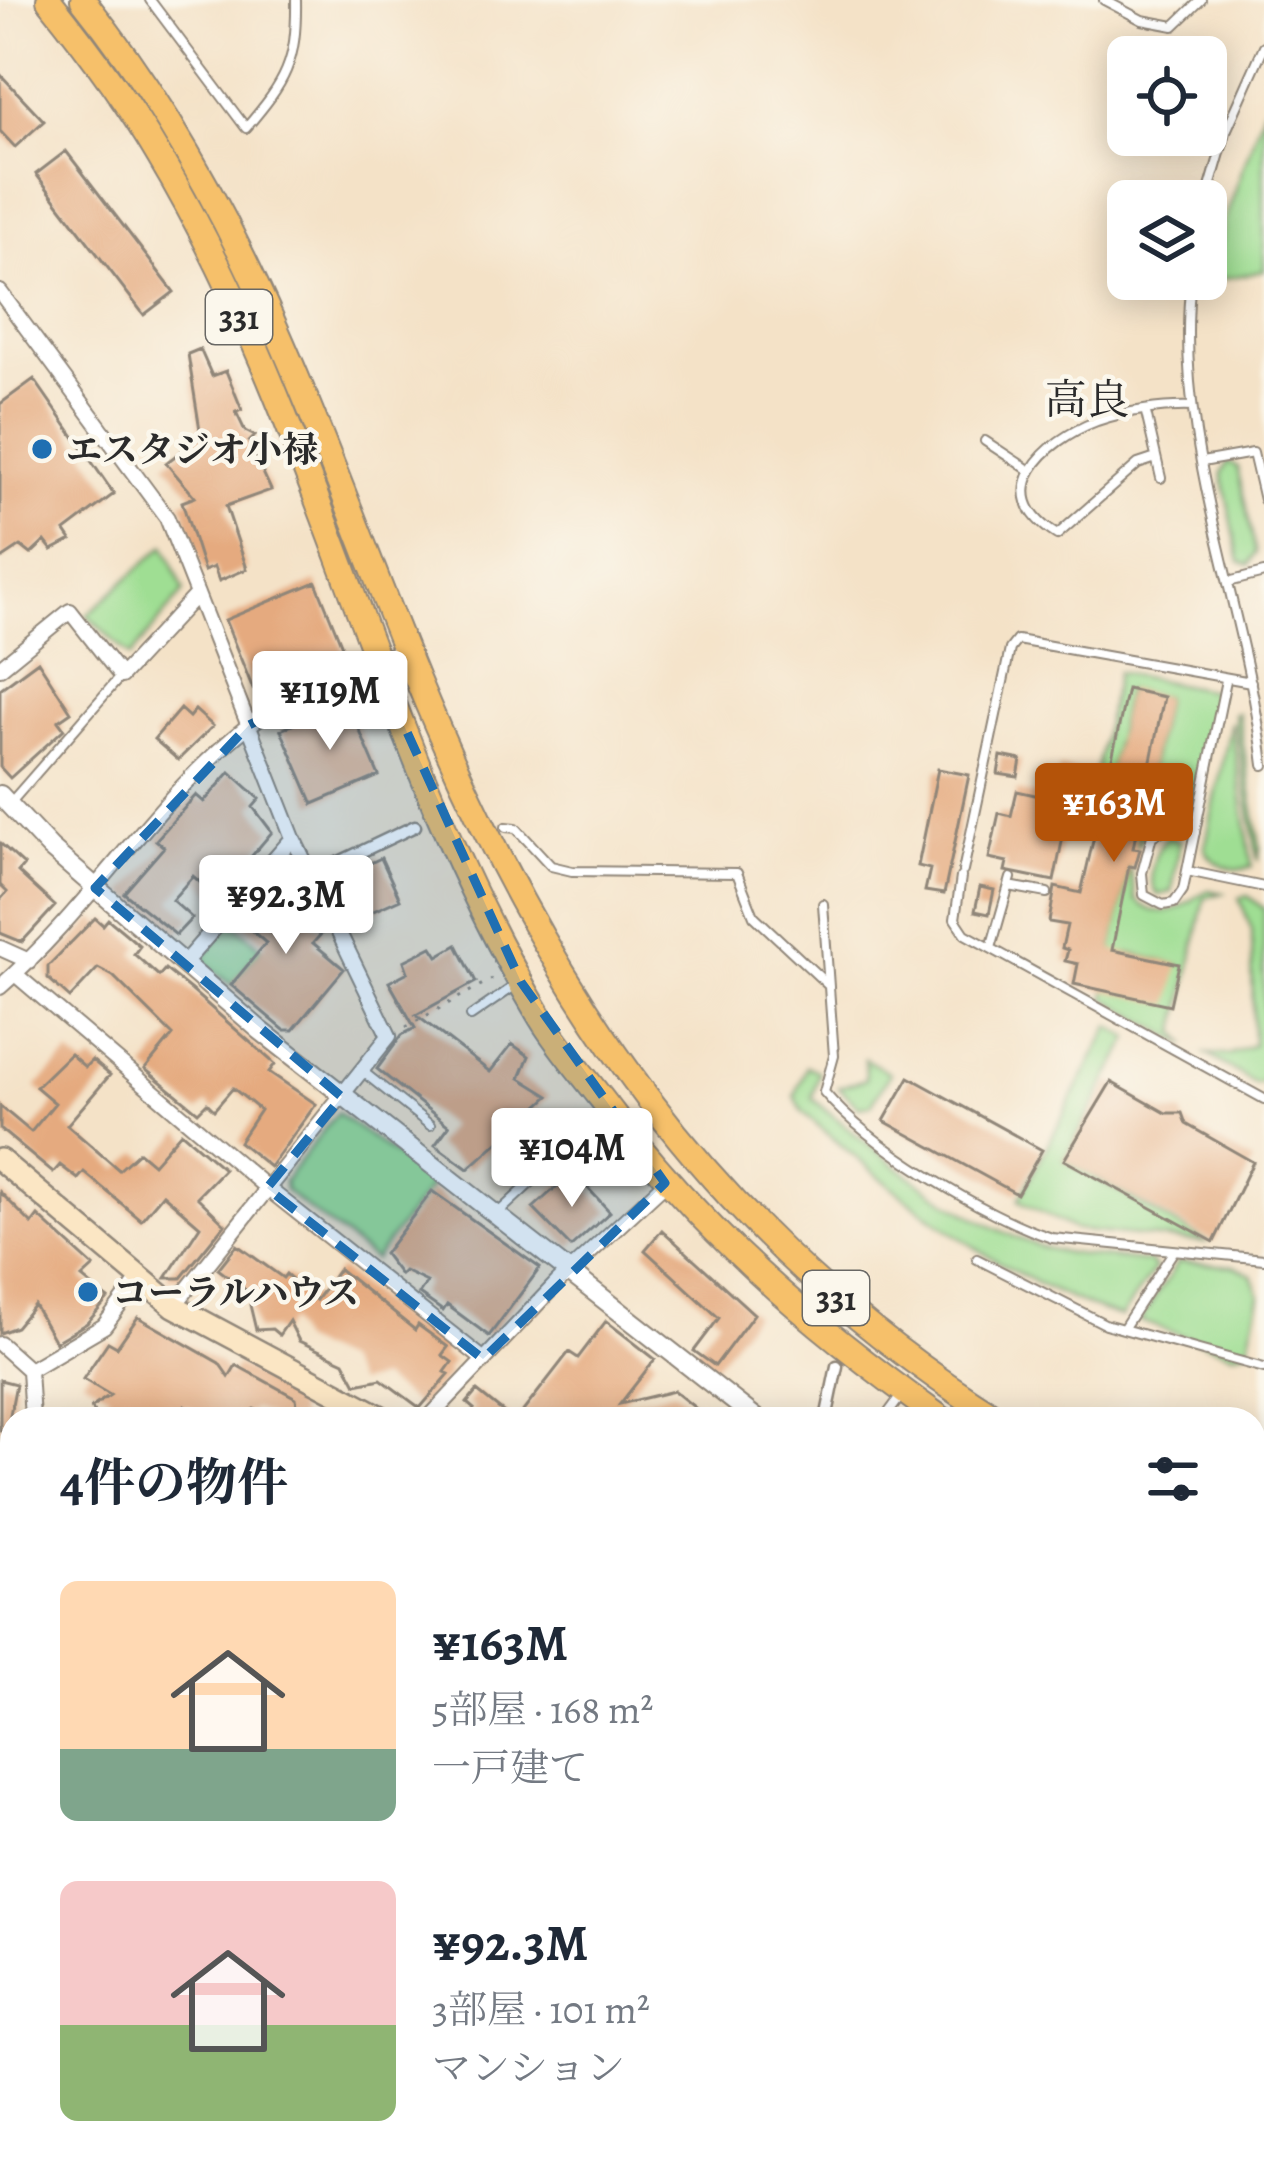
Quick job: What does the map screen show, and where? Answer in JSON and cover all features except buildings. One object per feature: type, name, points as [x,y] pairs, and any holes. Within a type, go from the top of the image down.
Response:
[{"type":"highway","name":"331","points":[[50,0],[160,157],[221,277],[270,386],[375,662],[517,975],[544,1022],[665,1183],[784,1301],[925,1407]]},
{"type":"highway","name":"331","points":[[83,0],[184,145],[248,262],[297,368],[406,649],[504,874],[578,1004],[692,1156],[808,1274],[981,1407]]},
{"type":"main road","points":[[0,1160],[138,1281],[174,1306],[363,1407]]},
{"type":"street","points":[[0,292],[167,518],[292,838],[389,1036],[174,1306]]},
{"type":"street","points":[[0,668],[70,610],[122,676],[197,593]]},
{"type":"street","points":[[0,987],[29,962],[190,779],[249,725],[297,695],[406,649]]},
{"type":"street","points":[[4,800],[95,888],[342,1097],[741,1407]]},
{"type":"street","points":[[310,877],[415,826]]},
{"type":"street","points":[[183,964],[292,838]]},
{"type":"street","points":[[0,948],[29,962]]},
{"type":"street","points":[[15,974],[267,1188],[483,1359]]},
{"type":"street","points":[[439,1407],[568,1273],[665,1183]]},
{"type":"street","points":[[29,1370],[104,1326],[138,1281]]},
{"type":"street","points":[[0,1344],[29,1370],[31,1407]]},
{"type":"street","points":[[828,1407],[837,1366]]},
{"type":"lane","points":[[150,0],[246,128],[280,88],[297,51],[296,0]]},
{"type":"lane","points":[[1104,0],[1142,20],[1174,26],[1201,0]]},
{"type":"lane","points":[[1212,180],[1227,129],[1264,46]]},
{"type":"lane","points":[[1191,300],[1192,407],[1251,682],[1264,765]]},
{"type":"lane","points":[[1156,458],[1138,464],[1057,535],[1029,507],[1023,490],[1029,470],[1075,431],[1098,421],[1192,407]]},
{"type":"lane","points":[[1146,413],[1161,478]]},
{"type":"lane","points":[[985,441],[1029,470]]},
{"type":"lane","points":[[1201,462],[1253,453],[1264,500]]},
{"type":"lane","points":[[1228,582],[1264,574]]},
{"type":"lane","points":[[1251,682],[1017,640],[1010,650],[955,920],[965,934],[1264,1100]]},
{"type":"lane","points":[[4,800],[122,676]]},
{"type":"lane","points":[[1195,832],[1168,828],[1152,836],[1142,873],[1144,895],[1162,905],[1174,903],[1187,871],[1195,832],[1226,680]]},
{"type":"lane","points":[[506,827],[516,828],[550,866],[572,871],[737,873],[754,916],[829,986]]},
{"type":"lane","points":[[1187,871],[1264,887]]},
{"type":"lane","points":[[991,948],[1010,882],[1047,893]]},
{"type":"lane","points":[[823,904],[834,1057],[824,1092],[887,1148],[1041,1235],[1264,1259]]},
{"type":"lane","points":[[471,1016],[517,975]]},
{"type":"lane","points":[[362,1071],[430,1125]]},
{"type":"lane","points":[[495,1216],[610,1110]]},
{"type":"lane","points":[[1123,1329],[1173,1252]]},
{"type":"lane","points":[[976,1259],[1079,1313],[1264,1367]]},
{"type":"lane","points":[[893,1407],[904,1392]]},
{"type":"path","points":[[389,1036],[517,975]]},
{"type":"highlighted area","points":[[375,662],[521,982],[665,1183],[483,1359],[267,1188],[342,1097],[95,888],[249,725]]},
{"type":"green space","points":[[1264,107],[1264,271],[1227,278],[1227,214]]},
{"type":"green space","points":[[1228,462],[1237,467],[1256,553],[1249,565],[1240,562],[1222,473]]},
{"type":"green space","points":[[165,545],[184,591],[130,657],[87,615]]},
{"type":"green space","points":[[1117,672],[1217,692],[1191,815],[1150,825],[1136,848],[1164,697],[1126,690],[1096,833],[1083,831]]},
{"type":"green space","points":[[1238,713],[1260,847],[1258,861],[1234,714]]},
{"type":"green space","points":[[1231,722],[1252,867],[1246,869],[1218,863],[1205,848]]},
{"type":"green space","points":[[1168,837],[1180,841],[1172,892],[1158,895],[1152,882],[1153,865]]},
{"type":"green space","points":[[1129,866],[1136,900],[1156,912],[1173,910],[1209,890],[1222,893],[1205,898],[1177,1031],[1187,1045],[1105,998],[1106,991],[1179,965],[1130,953],[1110,958]]},
{"type":"green space","points":[[1248,896],[1264,909],[1264,1082],[1255,1084],[1207,1054],[1228,1055],[1253,1045],[1252,930],[1239,898]]},
{"type":"green space","points":[[231,921],[262,948],[231,985],[202,960]]},
{"type":"green space","points":[[1110,1026],[1130,1038],[1064,1160],[1208,1243],[1076,1230],[1019,1200]]},
{"type":"green space","points":[[865,1059],[890,1073],[871,1105],[859,1107],[839,1087],[866,1079]]},
{"type":"green space","points":[[807,1066],[819,1072],[812,1098],[948,1202],[1039,1246],[1150,1262],[1155,1268],[1121,1317],[1076,1301],[991,1258],[912,1203],[802,1111],[795,1096]]},
{"type":"green space","points":[[337,1113],[433,1183],[374,1260],[285,1191],[284,1181]]},
{"type":"green space","points":[[1178,1262],[1234,1266],[1252,1275],[1260,1296],[1248,1349],[1233,1353],[1140,1321]]},
{"type":"place","name":"エスタジオ小禄","points":[[42,449]]},
{"type":"place","name":"コーラルハウス","points":[[88,1292]]},
{"type":"district","name":"高良","points":[[1087,399]]}]
